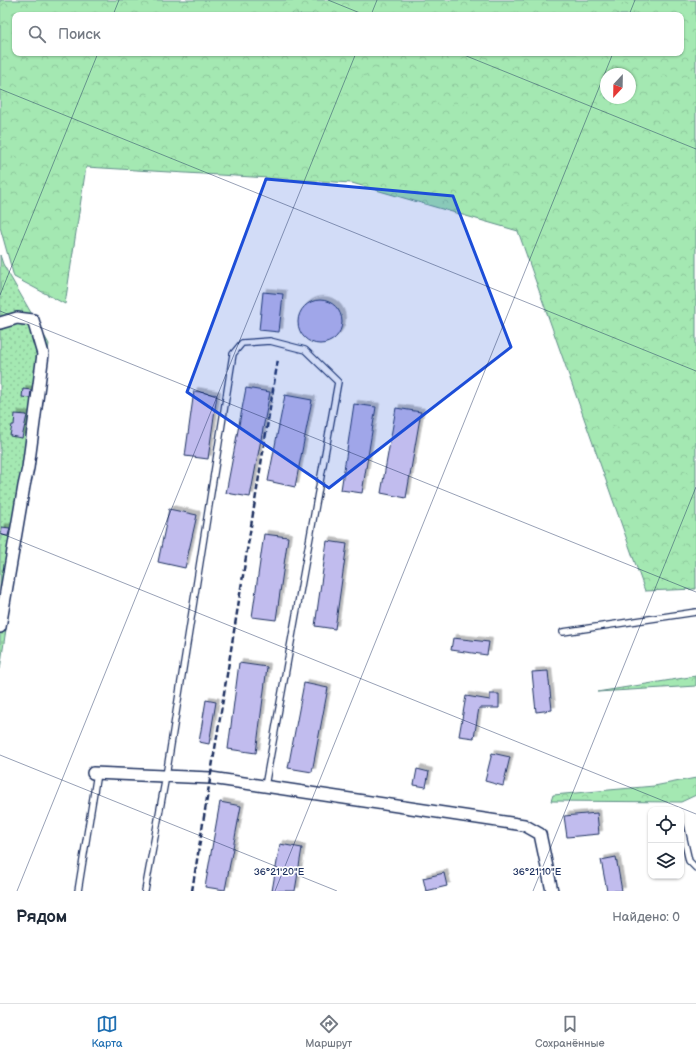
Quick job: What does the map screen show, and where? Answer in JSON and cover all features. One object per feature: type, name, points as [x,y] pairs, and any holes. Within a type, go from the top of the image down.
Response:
[{"type":"street","points":[[0,323],[17,318],[33,320],[44,354],[28,468],[1,605],[0,627]]},
{"type":"street","points":[[95,773],[211,778],[524,825],[540,834],[552,891]]},
{"type":"lane","points":[[144,891],[166,776],[234,354],[242,343],[270,341],[306,350],[338,382],[265,786]]},
{"type":"lane","points":[[563,632],[696,612]]},
{"type":"lane","points":[[78,891],[95,773]]},
{"type":"lane","points":[[684,839],[689,861],[696,868]]},
{"type":"highlighted area","points":[[266,179],[453,196],[511,347],[329,488],[187,392]]},
{"type":"green space","points":[[0,0],[696,0],[696,589],[645,591],[518,231],[352,183],[86,167],[65,304],[14,277],[0,227]]},
{"type":"green space","points":[[0,255],[3,264],[49,344],[0,669]]},
{"type":"green space","points":[[696,676],[696,686],[597,692]]},
{"type":"green space","points":[[696,778],[696,795],[681,802],[551,801],[553,795],[654,786]]},
{"type":"building","points":[[263,292],[283,294],[279,332],[259,330]]},
{"type":"building","points":[[316,300],[324,300],[329,301],[336,306],[341,313],[341,331],[336,338],[329,343],[316,344],[308,341],[301,334],[298,326],[298,318],[301,310],[308,303]]},
{"type":"building","points":[[246,388],[270,392],[250,497],[226,493]]},
{"type":"building","points":[[23,389],[31,390],[30,398],[22,397]]},
{"type":"building","points":[[194,391],[217,395],[208,459],[185,456]]},
{"type":"building","points":[[285,395],[312,400],[295,487],[268,481]]},
{"type":"building","points":[[354,404],[376,407],[362,493],[341,490]]},
{"type":"building","points":[[396,408],[421,412],[406,498],[381,493]]},
{"type":"building","points":[[15,414],[27,415],[22,438],[10,436],[12,425],[14,425]]},
{"type":"building","points":[[169,509],[197,515],[185,568],[158,562]]},
{"type":"building","points":[[2,527],[10,528],[8,536],[1,535]]},
{"type":"building","points":[[264,534],[288,537],[276,620],[252,617]]},
{"type":"building","points":[[327,541],[347,544],[335,629],[315,626]]},
{"type":"building","points":[[453,638],[489,642],[487,655],[451,650]]},
{"type":"building","points":[[239,663],[267,667],[256,753],[228,749]]},
{"type":"building","points":[[548,671],[552,710],[536,712],[532,672]]},
{"type":"building","points":[[304,683],[328,688],[312,772],[288,768]]},
{"type":"building","points":[[490,694],[499,694],[499,708],[479,708],[474,738],[459,736],[466,696],[490,700]]},
{"type":"building","points":[[206,700],[216,702],[209,744],[199,742]]},
{"type":"building","points":[[492,753],[510,757],[503,786],[485,781]]},
{"type":"building","points":[[417,769],[429,772],[426,787],[414,785]]},
{"type":"building","points":[[220,802],[241,806],[225,890],[205,887]]},
{"type":"building","points":[[597,813],[599,834],[567,837],[564,816]]},
{"type":"building","points":[[280,844],[302,848],[295,891],[272,891]]},
{"type":"building","points":[[616,857],[622,891],[607,891],[601,860]]},
{"type":"building","points":[[444,873],[447,886],[426,891],[423,878]]},
{"type":"railway","points":[[192,891],[278,359]]}]
